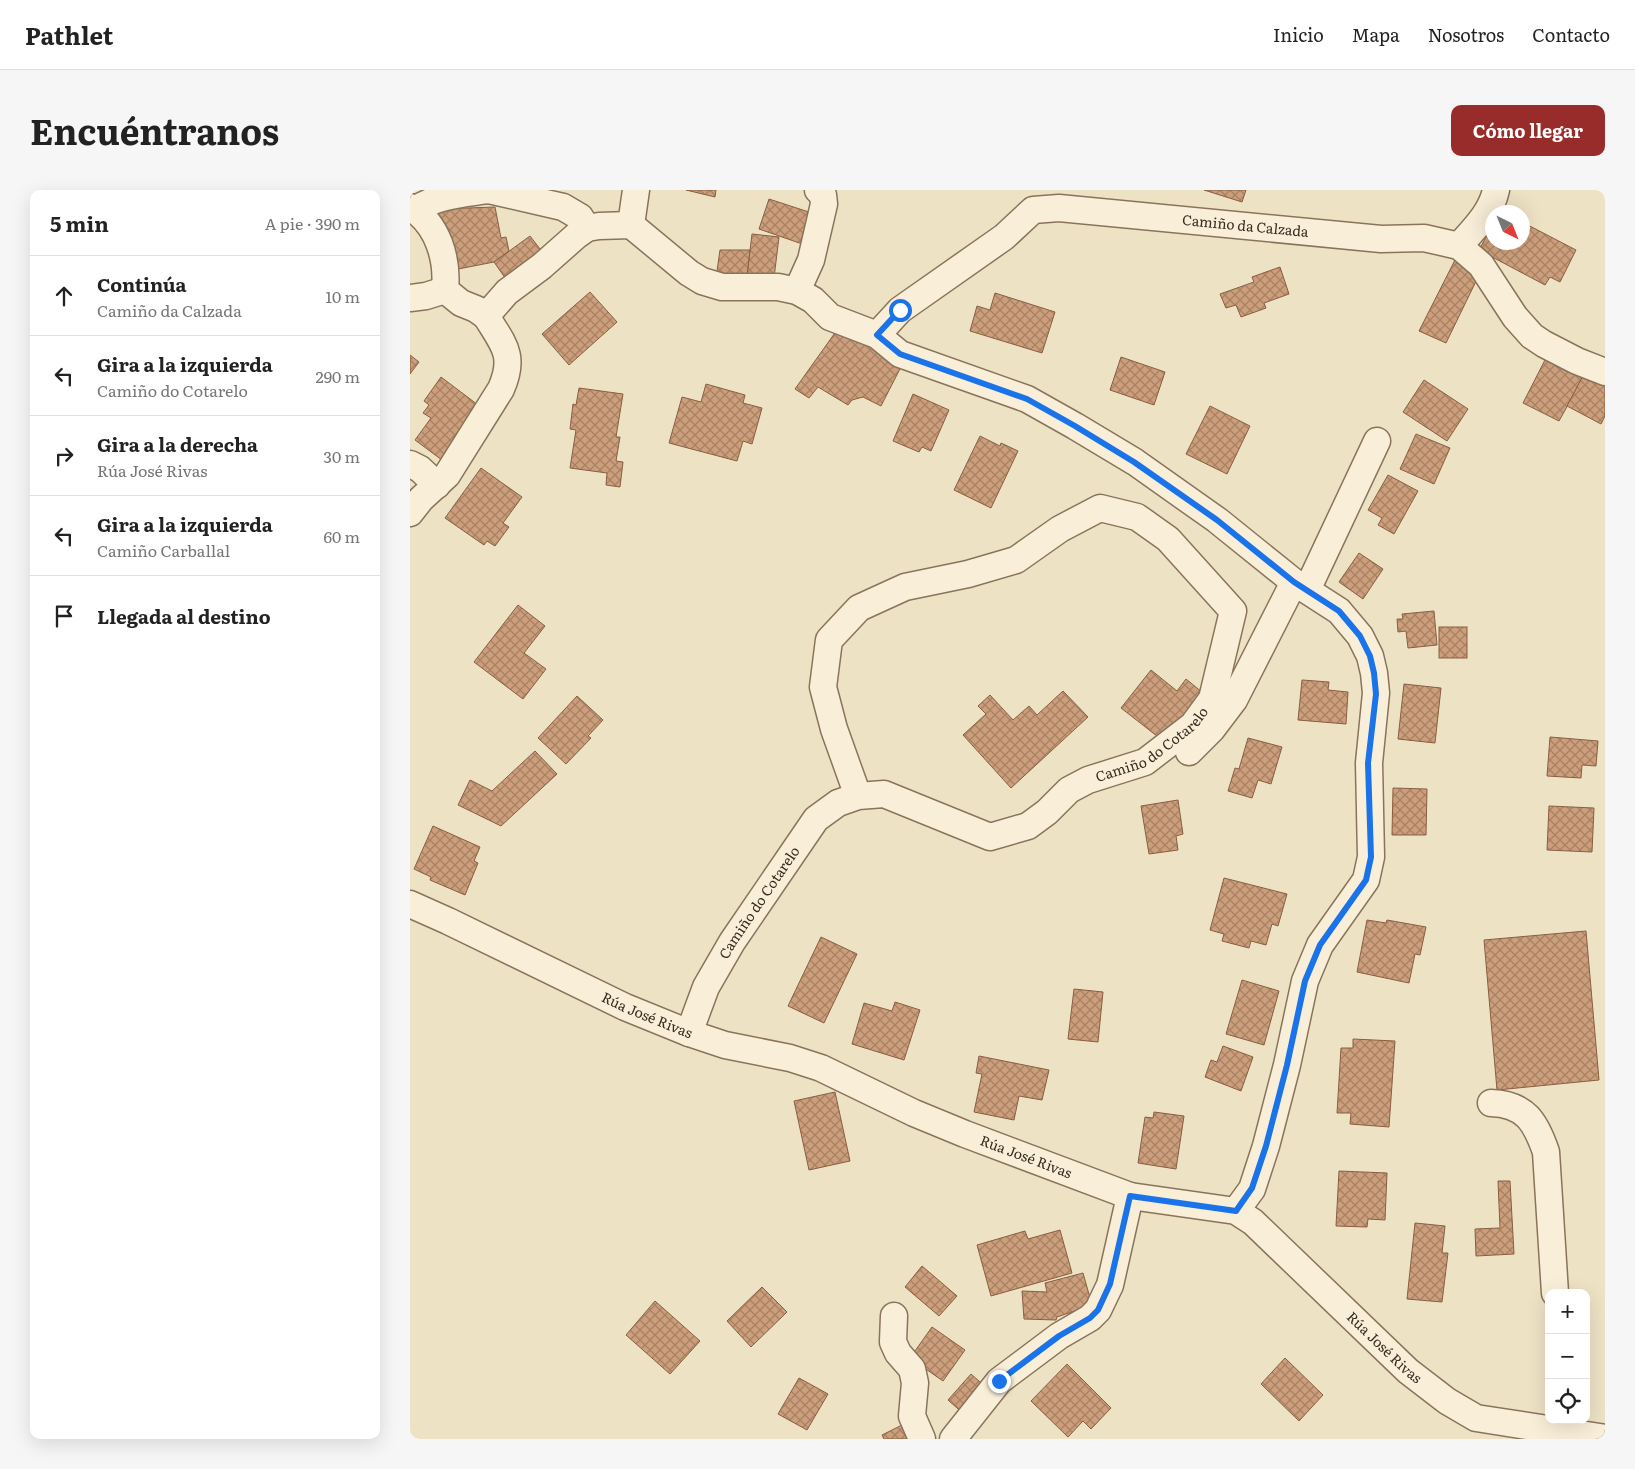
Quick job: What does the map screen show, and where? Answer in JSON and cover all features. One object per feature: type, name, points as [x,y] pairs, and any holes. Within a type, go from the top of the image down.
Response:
[{"type":"street","points":[[410,513],[421,499],[447,475],[502,389],[509,362],[505,348],[486,316],[476,309],[461,303],[445,290],[444,257],[438,241],[428,224],[412,209],[442,198],[489,190],[563,207],[580,218],[587,228]]},
{"type":"street","points":[[631,225],[636,190]]},
{"type":"street","points":[[797,291],[811,260],[824,204],[823,195],[818,190]]},
{"type":"street","points":[[1459,246],[1481,223],[1495,197],[1496,190]]},
{"type":"street","name":"Camiño da Calzada","points":[[877,335],[900,310],[1004,237],[1029,200],[1059,208],[1381,239],[1424,238],[1459,246],[1482,265],[1515,317],[1532,336],[1577,361],[1605,372]]},
{"type":"street","points":[[486,316],[507,292],[542,266],[587,228],[631,225],[689,273],[702,281],[722,287],[778,287],[797,291],[813,300],[830,317],[877,335],[900,354],[1027,399],[1075,426],[1134,462],[1217,520],[1300,586],[1339,611],[1360,636],[1370,656],[1376,694],[1368,763],[1371,857],[1366,880],[1320,945],[1305,981],[1287,1065],[1266,1146],[1252,1188],[1236,1211]]},
{"type":"street","points":[[410,298],[426,296],[445,290]]},
{"type":"street","name":"Camiño do Cotarelo","points":[[1189,752],[1212,729],[1234,700],[1300,586],[1377,441]]},
{"type":"street","points":[[410,464],[420,469],[437,485]]},
{"type":"street","name":"Camiño do Cotarelo","points":[[689,1033],[706,988],[732,942],[816,819],[838,804],[858,796],[884,794],[990,837],[1028,826],[1047,812],[1069,790],[1088,780],[1146,762],[1194,725],[1212,699],[1233,611],[1168,539],[1137,517],[1100,508],[1060,529],[1016,560],[968,574],[905,587],[859,608],[829,640],[824,687],[834,729],[858,796]]},
{"type":"street","name":"Rúa José Rivas","points":[[410,904],[625,1007],[689,1033],[725,1045],[790,1058],[821,1068],[914,1113],[964,1134],[1130,1196],[1236,1211],[1253,1222],[1408,1371],[1447,1401],[1476,1418],[1562,1426],[1605,1438]]},
{"type":"street","points":[[1491,1103],[1505,1103],[1522,1110],[1539,1130],[1546,1152],[1555,1289]]},
{"type":"street","points":[[953,1439],[999,1381],[1059,1336],[1090,1318],[1098,1310],[1110,1284],[1130,1196]]},
{"type":"street","points":[[894,1316],[893,1342],[898,1353],[912,1368],[915,1383],[912,1416],[922,1439]]},
{"type":"building","points":[[686,190],[716,190],[715,197]]},
{"type":"building","points":[[1204,190],[1246,190],[1242,202]]},
{"type":"building","points":[[769,199],[818,215],[808,246],[759,229]]},
{"type":"building","points":[[495,207],[501,238],[506,237],[509,251],[494,262],[453,270],[429,217],[440,209]]},
{"type":"building","points":[[1530,226],[1576,250],[1560,282],[1550,277],[1545,285],[1479,250],[1485,239],[1485,250],[1530,250]]},
{"type":"building","points":[[752,234],[779,237],[774,278],[747,275]]},
{"type":"building","points":[[530,236],[547,258],[510,285],[494,262]]},
{"type":"building","points":[[720,250],[750,250],[747,276],[716,278]]},
{"type":"building","points":[[1455,260],[1480,273],[1446,343],[1419,331]]},
{"type":"building","points":[[1280,267],[1289,294],[1264,303],[1266,308],[1241,317],[1236,305],[1226,308],[1220,294],[1254,282],[1252,277]]},
{"type":"building","points":[[590,292],[617,322],[569,365],[542,334]]},
{"type":"building","points":[[995,293],[1055,312],[1042,353],[970,331],[977,306],[990,310]]},
{"type":"building","points":[[837,330],[903,363],[881,406],[863,397],[852,400],[848,405],[818,387],[809,398],[795,389]]},
{"type":"building","points":[[410,355],[419,362],[410,374]]},
{"type":"building","points":[[1121,357],[1165,372],[1154,405],[1110,390]]},
{"type":"building","points":[[1546,358],[1583,378],[1559,421],[1523,403]]},
{"type":"building","points":[[1585,372],[1605,382],[1605,416],[1601,424],[1567,406]]},
{"type":"building","points":[[441,377],[486,411],[446,463],[415,440],[431,418],[423,413],[429,405],[424,401]]},
{"type":"building","points":[[1424,380],[1468,409],[1447,441],[1403,412]]},
{"type":"building","points":[[706,384],[745,395],[743,403],[762,408],[752,444],[743,441],[737,461],[669,443],[682,397],[701,402]]},
{"type":"building","points":[[579,388],[623,394],[616,437],[620,437],[616,461],[623,462],[620,487],[606,485],[607,473],[570,468],[576,430],[570,429],[573,404],[576,405]]},
{"type":"building","points":[[913,394],[949,410],[931,451],[922,447],[919,452],[893,441]]},
{"type":"building","points":[[1210,406],[1250,426],[1227,474],[1186,454]]},
{"type":"building","points":[[1416,434],[1450,448],[1434,484],[1400,469]]},
{"type":"building","points":[[980,436],[1000,446],[1001,443],[1018,451],[991,508],[954,490]]},
{"type":"building","points":[[481,468],[522,497],[503,523],[509,527],[495,546],[487,541],[484,545],[445,518]]},
{"type":"building","points":[[1388,475],[1418,491],[1394,534],[1378,525],[1382,518],[1368,510]]},
{"type":"building","points":[[1359,553],[1383,569],[1363,599],[1339,582]]},
{"type":"building","points":[[518,605],[545,626],[524,653],[546,669],[523,699],[474,662]]},
{"type":"building","points":[[1434,611],[1437,645],[1408,648],[1406,631],[1398,632],[1397,619],[1403,619],[1402,614]]},
{"type":"building","points":[[1439,627],[1467,627],[1467,658],[1439,658]]},
{"type":"building","points":[[1151,670],[1177,691],[1186,679],[1208,697],[1162,740],[1121,708]]},
{"type":"building","points":[[1302,680],[1329,682],[1328,690],[1348,692],[1346,724],[1298,720]]},
{"type":"building","points":[[1404,684],[1441,688],[1435,743],[1398,739]]},
{"type":"building","points":[[1063,691],[1088,717],[1011,788],[963,735],[986,714],[978,706],[990,695],[1013,720],[1029,706],[1037,715]]},
{"type":"building","points":[[577,696],[603,720],[588,736],[591,738],[566,764],[538,738]]},
{"type":"building","points":[[1550,737],[1598,741],[1596,766],[1582,765],[1581,778],[1547,776]]},
{"type":"building","points":[[1248,738],[1282,747],[1271,784],[1258,780],[1252,798],[1228,791],[1235,768],[1239,769]]},
{"type":"building","points":[[535,751],[557,774],[501,826],[458,805],[470,780],[492,791]]},
{"type":"building","points":[[1393,788],[1427,789],[1426,835],[1392,835]]},
{"type":"building","points":[[1178,800],[1183,834],[1176,836],[1178,850],[1149,854],[1141,806]]},
{"type":"building","points":[[1549,806],[1594,808],[1592,852],[1547,850]]},
{"type":"building","points":[[433,826],[480,847],[474,861],[478,863],[465,895],[430,880],[431,877],[414,869]]},
{"type":"building","points":[[1224,878],[1287,894],[1278,926],[1272,924],[1266,945],[1251,941],[1249,948],[1222,941],[1224,934],[1210,930]]},
{"type":"building","points":[[1367,920],[1386,923],[1387,920],[1426,927],[1420,955],[1415,954],[1409,983],[1357,972]]},
{"type":"building","points":[[1586,931],[1599,1080],[1497,1090],[1484,940]]},
{"type":"building","points":[[821,937],[857,954],[824,1023],[788,1006]]},
{"type":"building","points":[[1242,980],[1279,991],[1264,1045],[1226,1034]]},
{"type":"building","points":[[1074,989],[1103,992],[1098,1042],[1068,1039]]},
{"type":"building","points":[[895,1002],[920,1010],[904,1060],[852,1044],[864,1003],[892,1011]]},
{"type":"building","points":[[1353,1039],[1395,1041],[1389,1127],[1350,1124],[1351,1113],[1337,1113],[1341,1048],[1353,1048]]},
{"type":"building","points":[[1223,1046],[1253,1057],[1241,1091],[1205,1077],[1211,1060],[1217,1062]]},
{"type":"building","points":[[979,1056],[1049,1070],[1042,1100],[1019,1096],[1014,1120],[974,1112],[982,1074],[976,1073]]},
{"type":"building","points":[[835,1092],[850,1161],[809,1170],[794,1101]]},
{"type":"building","points":[[1154,1112],[1184,1116],[1176,1169],[1138,1163],[1145,1117],[1153,1118]]},
{"type":"building","points":[[1339,1171],[1387,1173],[1385,1220],[1368,1219],[1367,1227],[1336,1226]]},
{"type":"building","points":[[1498,1181],[1510,1181],[1514,1254],[1476,1256],[1475,1229],[1500,1228]]},
{"type":"building","points":[[1415,1223],[1445,1226],[1442,1253],[1448,1253],[1442,1302],[1407,1299]]},
{"type":"building","points":[[1060,1230],[1072,1273],[991,1296],[977,1245],[1025,1231],[1028,1239]]},
{"type":"building","points":[[922,1266],[957,1296],[939,1316],[905,1287]]},
{"type":"building","points":[[1083,1273],[1092,1305],[1057,1317],[1056,1320],[1024,1319],[1022,1291],[1047,1292],[1045,1283]]},
{"type":"building","points":[[762,1287],[787,1312],[751,1347],[727,1321]]},
{"type":"building","points":[[655,1301],[700,1341],[670,1374],[626,1335]]},
{"type":"building","points":[[932,1327],[965,1350],[943,1381],[910,1358]]},
{"type":"building","points":[[1285,1358],[1323,1395],[1299,1421],[1261,1384]]},
{"type":"building","points":[[1067,1364],[1111,1408],[1091,1429],[1083,1421],[1068,1437],[1031,1401]]},
{"type":"building","points":[[971,1374],[989,1390],[966,1416],[948,1400]]},
{"type":"building","points":[[799,1378],[828,1394],[807,1430],[778,1414]]},
{"type":"building","points":[[908,1422],[917,1439],[884,1439],[882,1435]]},
{"type":"route","points":[[900,310],[877,335],[900,354],[1027,399],[1075,426],[1134,462],[1173,489],[1217,520],[1294,582],[1339,611],[1360,636],[1370,656],[1376,694],[1368,763],[1371,857],[1366,880],[1320,945],[1305,981],[1287,1065],[1266,1146],[1252,1188],[1236,1211],[1130,1196],[1110,1284],[1104,1301],[1098,1310],[1090,1318],[1059,1336],[999,1381]]}]
